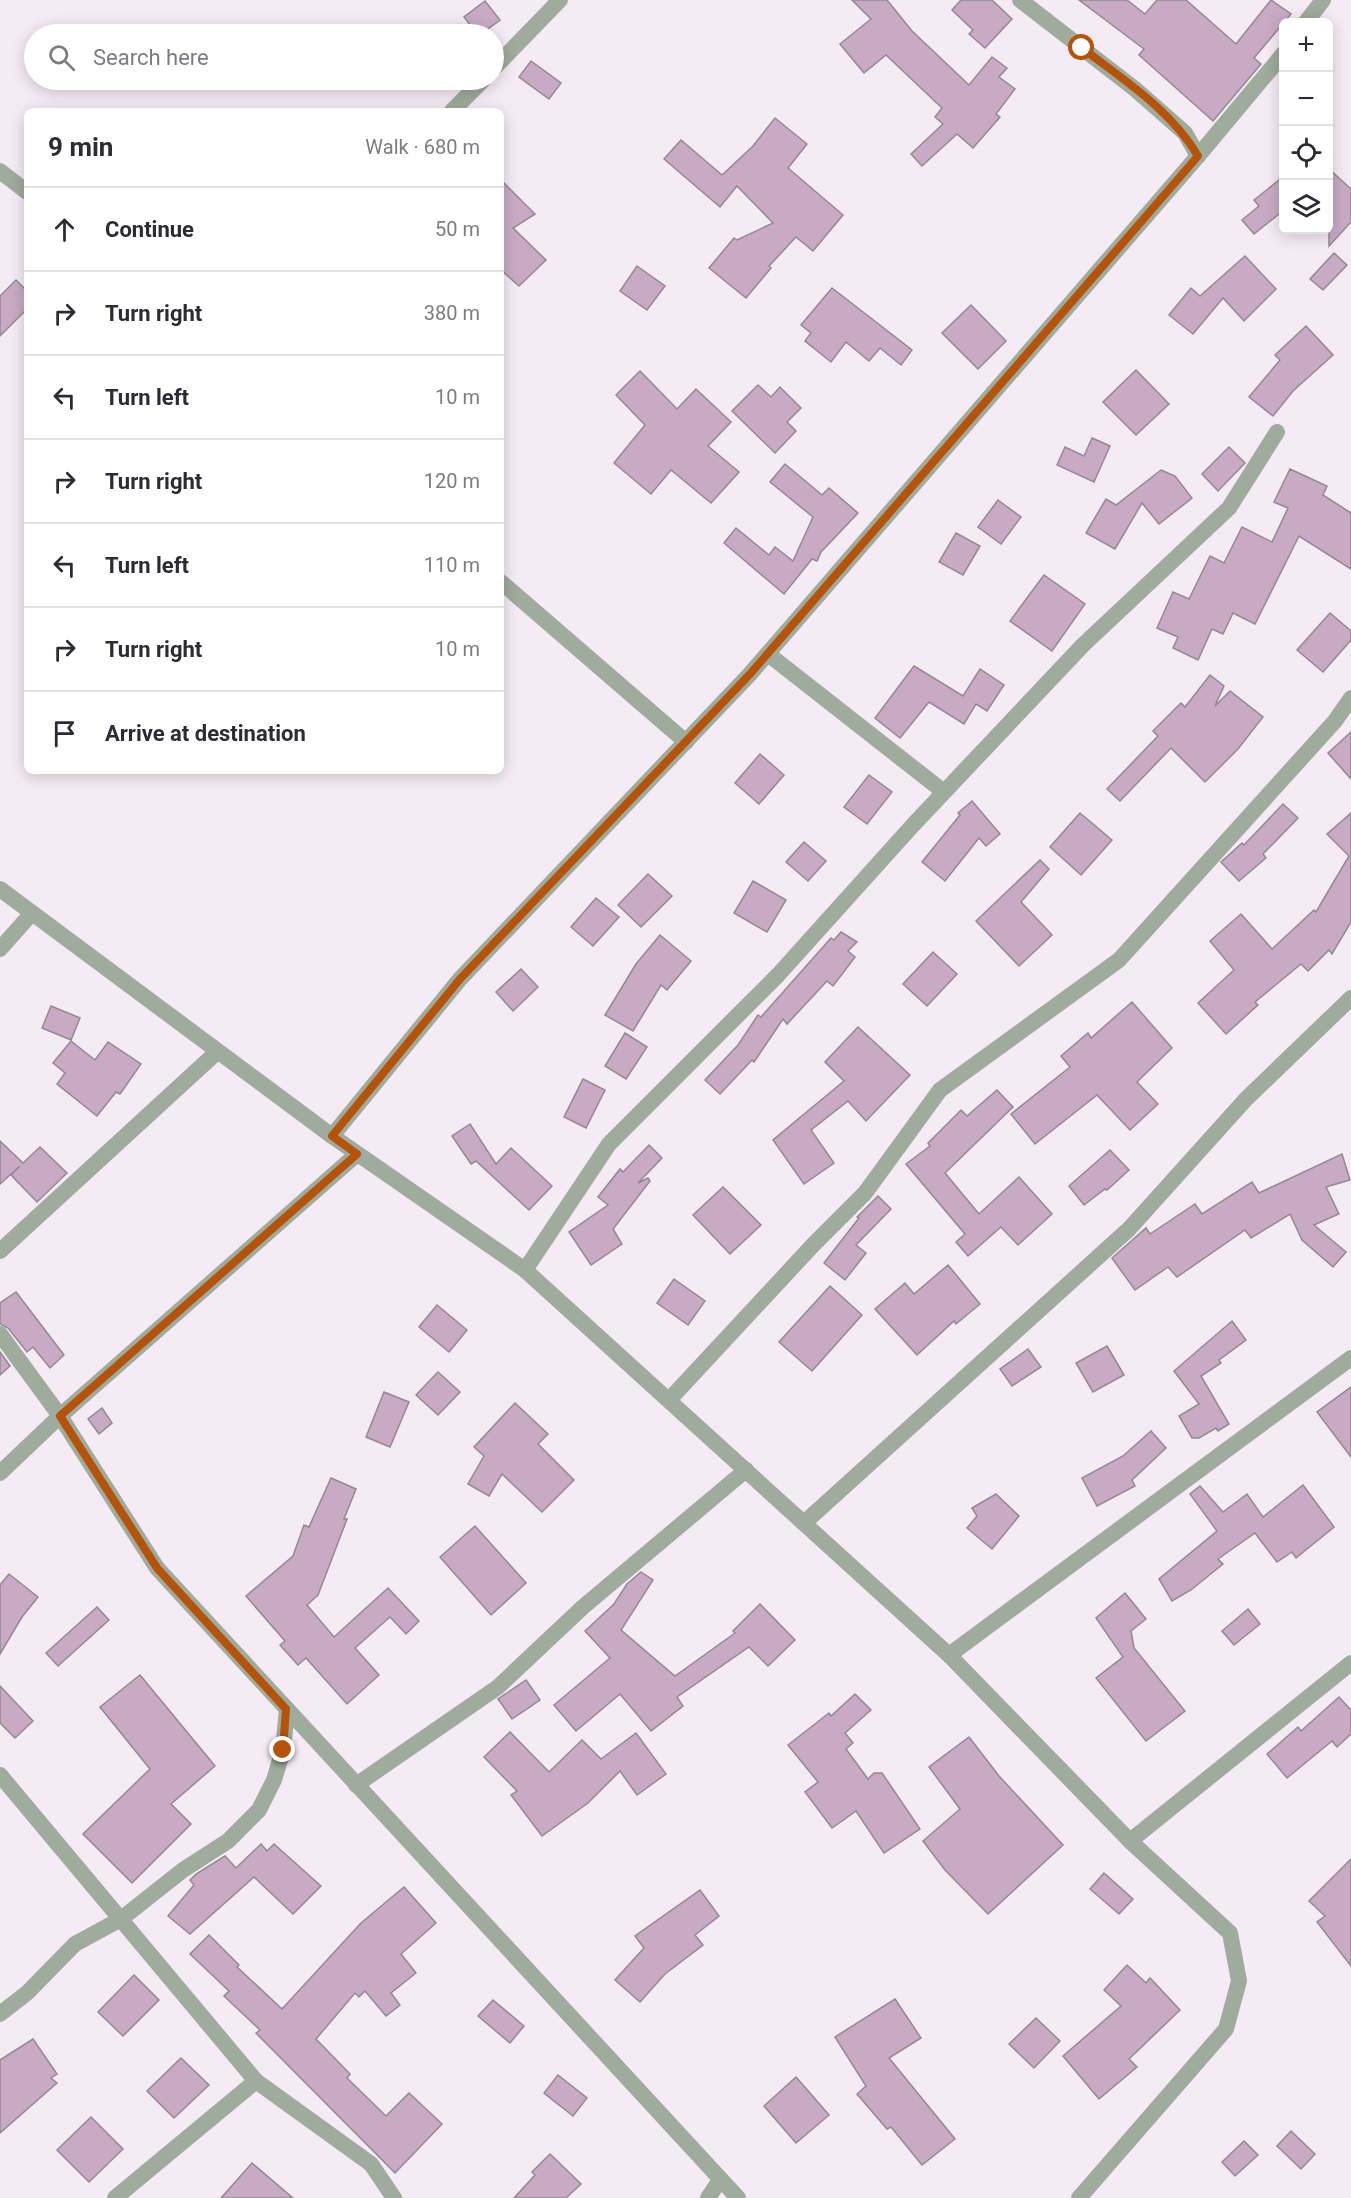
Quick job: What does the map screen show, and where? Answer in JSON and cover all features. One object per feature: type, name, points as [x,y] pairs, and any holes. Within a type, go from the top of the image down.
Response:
[{"type":"street","points":[[504,58],[560,0]]},
{"type":"street","points":[[1020,0],[1144,96],[1185,133],[1198,156]]},
{"type":"street","points":[[1309,18],[1321,1]]},
{"type":"street","points":[[332,1136],[460,979],[768,654],[1279,59]]},
{"type":"street","points":[[455,108],[473,90]]},
{"type":"street","points":[[0,171],[24,190]]},
{"type":"street","points":[[525,1270],[609,1144],[778,975],[944,792],[1083,645],[1228,508],[1277,432]]},
{"type":"street","points":[[504,585],[686,742]]},
{"type":"street","points":[[768,654],[944,792]]},
{"type":"street","points":[[669,1400],[813,1245],[865,1193],[940,1089],[1119,960],[1335,721],[1351,698]]},
{"type":"street","points":[[0,889],[332,1136],[525,1270],[949,1655],[1130,1841],[1230,1933],[1239,1982],[1226,2029],[1079,2198]]},
{"type":"street","points":[[0,949],[32,913]]},
{"type":"street","points":[[804,1523],[1129,1229],[1246,1099],[1351,998]]},
{"type":"street","points":[[0,1251],[217,1052]]},
{"type":"street","points":[[0,1473],[60,1416],[357,1154]]},
{"type":"street","points":[[0,1334],[60,1416],[157,1568],[738,2198]]},
{"type":"street","points":[[949,1655],[1351,1358]]},
{"type":"street","points":[[356,1785],[498,1687],[583,1607],[746,1470]]},
{"type":"street","points":[[1130,1841],[1351,1663]]},
{"type":"street","points":[[0,2014],[27,1993],[75,1944],[121,1919],[183,1870],[228,1841],[260,1810],[274,1780],[283,1750],[286,1709]]},
{"type":"street","points":[[0,1775],[256,2081],[371,2164],[394,2198]]},
{"type":"street","points":[[115,2198],[256,2081]]},
{"type":"street","points":[[708,2198],[720,2180]]},
{"type":"building","points":[[852,0],[887,0],[912,31],[969,85],[992,57],[1007,68],[999,77],[1015,89],[996,114],[1000,117],[973,148],[957,134],[922,166],[911,154],[943,124],[935,117],[942,108],[886,55],[864,73],[840,44],[871,19]]},
{"type":"building","points":[[961,0],[992,0],[1012,19],[985,48],[969,34],[973,30],[952,10]]},
{"type":"building","points":[[1079,0],[1127,0],[1145,14],[1157,0],[1186,0],[1236,44],[1271,0],[1291,14],[1288,18],[1279,18],[1279,28],[1254,58],[1261,64],[1213,121],[1139,55],[1144,49]]},
{"type":"building","points":[[485,1],[500,20],[495,24],[469,24],[464,17]]},
{"type":"building","points":[[531,61],[561,83],[549,99],[519,77]]},
{"type":"building","points":[[775,118],[807,144],[788,168],[843,215],[813,251],[796,237],[769,266],[771,268],[746,298],[709,268],[734,238],[737,240],[773,223],[737,186],[720,207],[664,159],[681,140],[722,175],[753,146]]},
{"type":"building","points":[[1333,173],[1351,189],[1351,222],[1329,246],[1329,234],[1333,234]]},
{"type":"building","points":[[1279,180],[1279,214],[1254,234],[1242,220],[1259,206],[1254,200]]},
{"type":"building","points":[[504,183],[535,214],[513,228],[546,260],[519,286],[504,273]]},
{"type":"building","points":[[1334,253],[1347,265],[1323,290],[1310,279]]},
{"type":"building","points":[[1245,256],[1276,289],[1244,321],[1223,298],[1193,334],[1169,315],[1191,288],[1200,296]]},
{"type":"building","points":[[637,266],[665,286],[647,310],[620,291]]},
{"type":"building","points":[[16,280],[24,288],[24,312],[0,336],[0,296]]},
{"type":"building","points":[[832,288],[912,350],[901,365],[880,348],[869,361],[846,342],[831,362],[805,341],[811,333],[801,325]]},
{"type":"building","points":[[971,305],[1006,341],[978,369],[942,333]]},
{"type":"building","points":[[1306,326],[1333,355],[1293,391],[1273,416],[1249,397],[1280,360],[1275,355]]},
{"type":"building","points":[[1136,370],[1169,404],[1136,435],[1103,402]]},
{"type":"building","points":[[640,371],[677,409],[696,389],[731,422],[708,446],[739,472],[711,503],[671,470],[651,494],[614,463],[645,425],[616,395]]},
{"type":"building","points":[[758,385],[771,397],[780,387],[801,408],[787,422],[796,431],[775,453],[732,411]]},
{"type":"building","points":[[1092,438],[1110,446],[1094,482],[1057,465],[1065,447],[1084,456]]},
{"type":"building","points":[[1229,447],[1245,463],[1218,491],[1202,474]]},
{"type":"building","points":[[785,464],[822,495],[829,488],[858,513],[821,552],[817,561],[812,559],[784,594],[724,543],[736,528],[769,555],[775,547],[793,561],[813,517],[770,482]]},
{"type":"building","points":[[1290,469],[1327,486],[1323,495],[1351,513],[1351,569],[1299,536],[1255,624],[1233,613],[1223,634],[1212,629],[1198,660],[1173,648],[1178,637],[1157,628],[1173,592],[1189,599],[1210,556],[1224,563],[1242,527],[1272,542],[1288,508],[1274,502]]},
{"type":"building","points":[[1161,470],[1175,476],[1192,498],[1159,524],[1142,503],[1115,549],[1086,533],[1106,499],[1116,505]]},
{"type":"building","points":[[998,500],[1021,517],[1001,544],[978,527]]},
{"type":"building","points":[[956,533],[980,546],[963,575],[939,562]]},
{"type":"building","points":[[1044,575],[1085,604],[1052,651],[1010,621]]},
{"type":"building","points":[[1330,613],[1351,631],[1351,640],[1323,672],[1297,650]]},
{"type":"building","points":[[914,666],[963,696],[980,669],[1004,685],[987,711],[976,704],[964,724],[929,702],[900,738],[875,718]]},
{"type":"building","points":[[1210,675],[1224,686],[1215,706],[1230,691],[1263,717],[1238,749],[1205,782],[1171,748],[1120,801],[1107,789],[1158,736],[1153,731],[1181,703],[1185,707]]},
{"type":"building","points":[[1351,732],[1351,779],[1328,753]]},
{"type":"building","points":[[760,754],[784,775],[759,804],[735,783]]},
{"type":"building","points":[[869,775],[892,792],[867,824],[844,807]]},
{"type":"building","points":[[972,801],[1000,834],[986,846],[979,838],[945,881],[922,862],[960,815],[958,813]]},
{"type":"building","points":[[1283,804],[1298,818],[1263,854],[1266,858],[1239,881],[1221,862],[1242,843],[1244,845]]},
{"type":"building","points":[[1080,813],[1112,840],[1081,875],[1050,847]]},
{"type":"building","points":[[1351,813],[1351,922],[1332,954],[1329,950],[1308,971],[1301,964],[1255,1002],[1258,1005],[1226,1034],[1198,1003],[1234,970],[1210,941],[1241,914],[1272,949],[1314,910],[1316,912],[1349,856],[1327,834]]},
{"type":"building","points":[[804,842],[826,861],[808,881],[786,862]]},
{"type":"building","points":[[1040,860],[1049,869],[1021,902],[1052,935],[1019,966],[976,921]]},
{"type":"building","points":[[648,874],[672,896],[641,927],[618,905]]},
{"type":"building","points":[[753,881],[786,900],[767,932],[734,913]]},
{"type":"building","points":[[596,898],[619,917],[593,946],[571,927]]},
{"type":"building","points":[[841,932],[857,942],[848,951],[855,957],[833,986],[827,981],[787,1024],[783,1019],[754,1062],[752,1060],[720,1094],[705,1080],[738,1045],[758,1015],[761,1017],[831,938],[834,940]]},
{"type":"building","points":[[660,935],[691,961],[667,990],[661,985],[633,1031],[605,1015],[636,964]]},
{"type":"building","points":[[933,952],[957,974],[927,1006],[903,984]]},
{"type":"building","points":[[521,969],[538,987],[513,1011],[496,992]]},
{"type":"building","points":[[1132,1002],[1172,1048],[1137,1082],[1158,1104],[1130,1130],[1097,1095],[1035,1144],[1011,1114],[1070,1067],[1061,1056],[1088,1033],[1091,1038]]},
{"type":"building","points":[[51,1006],[80,1018],[71,1040],[42,1028]]},
{"type":"building","points":[[858,1027],[910,1075],[866,1121],[848,1101],[811,1130],[834,1163],[804,1184],[773,1140],[844,1081],[825,1062]]},
{"type":"building","points":[[625,1033],[647,1047],[626,1079],[605,1066]]},
{"type":"building","points":[[71,1041],[95,1060],[108,1042],[141,1064],[120,1094],[116,1092],[97,1116],[57,1084],[65,1073],[53,1063]]},
{"type":"building","points":[[583,1079],[605,1090],[586,1128],[564,1117]]},
{"type":"building","points":[[997,1090],[1013,1107],[945,1173],[979,1214],[1019,1177],[1052,1214],[1018,1245],[1001,1227],[968,1256],[956,1242],[965,1234],[906,1164],[930,1146],[928,1143],[961,1110],[967,1116]]},
{"type":"building","points":[[470,1124],[496,1164],[511,1148],[552,1186],[529,1210],[476,1161],[471,1164],[452,1136]]},
{"type":"building","points":[[0,1141],[23,1163],[40,1147],[67,1173],[37,1202],[11,1175],[20,1166],[0,1184]]},
{"type":"building","points":[[649,1145],[662,1158],[638,1183],[648,1178],[650,1181],[613,1229],[622,1244],[591,1265],[569,1232],[608,1205],[598,1197],[620,1169],[623,1172]]},
{"type":"building","points":[[1110,1150],[1129,1170],[1107,1190],[1105,1189],[1084,1205],[1069,1186]]},
{"type":"building","points":[[1342,1154],[1350,1180],[1326,1187],[1339,1214],[1314,1225],[1346,1252],[1333,1267],[1302,1240],[1290,1214],[1251,1238],[1245,1230],[1177,1277],[1168,1267],[1135,1290],[1112,1258],[1146,1228],[1150,1234],[1195,1204],[1202,1214],[1252,1182],[1259,1193]]},
{"type":"building","points":[[723,1187],[761,1225],[730,1254],[693,1215]]},
{"type":"building","points":[[878,1196],[891,1209],[856,1245],[866,1253],[845,1280],[824,1263],[859,1218],[857,1217]]},
{"type":"building","points":[[948,1265],[980,1304],[956,1324],[954,1321],[917,1355],[875,1309],[905,1283],[914,1294]]},
{"type":"building","points":[[674,1279],[705,1301],[688,1325],[657,1303]]},
{"type":"building","points":[[830,1286],[862,1315],[812,1371],[779,1342]]},
{"type":"building","points":[[16,1292],[64,1355],[50,1368],[33,1347],[27,1352],[8,1328],[0,1324],[0,1303]]},
{"type":"building","points":[[437,1305],[467,1330],[449,1352],[419,1327]]},
{"type":"building","points":[[1232,1321],[1246,1340],[1219,1360],[1221,1363],[1201,1376],[1229,1424],[1218,1431],[1216,1428],[1199,1438],[1192,1438],[1179,1416],[1199,1404],[1174,1371]]},
{"type":"building","points":[[1107,1346],[1124,1375],[1093,1392],[1076,1363]]},
{"type":"building","points":[[1028,1349],[1041,1367],[1012,1386],[1000,1369]]},
{"type":"building","points":[[0,1352],[10,1366],[0,1375]]},
{"type":"building","points":[[438,1372],[460,1392],[438,1415],[416,1395]]},
{"type":"building","points":[[1351,1387],[1351,1457],[1317,1412]]},
{"type":"building","points":[[384,1392],[409,1402],[390,1447],[366,1437]]},
{"type":"building","points":[[515,1403],[548,1434],[538,1444],[574,1480],[542,1512],[502,1474],[489,1496],[468,1484],[484,1456],[474,1447]]},
{"type":"building","points":[[102,1408],[112,1423],[99,1434],[88,1419]]},
{"type":"building","points":[[1151,1431],[1166,1448],[1132,1480],[1135,1486],[1097,1506],[1082,1478],[1123,1456]]},
{"type":"building","points":[[331,1478],[356,1489],[318,1595],[307,1605],[334,1637],[388,1588],[419,1621],[406,1634],[390,1617],[355,1648],[379,1675],[347,1704],[306,1658],[298,1665],[280,1645],[285,1641],[246,1596],[293,1556],[304,1525],[309,1527]]},
{"type":"building","points":[[1303,1485],[1334,1527],[1296,1558],[1292,1552],[1277,1562],[1255,1533],[1218,1559],[1223,1564],[1191,1590],[1172,1601],[1159,1579],[1217,1531],[1190,1494],[1200,1486],[1223,1512],[1247,1494],[1263,1517]]},
{"type":"building","points":[[996,1494],[1019,1516],[992,1549],[967,1528],[977,1516],[972,1508]]},
{"type":"building","points":[[475,1526],[526,1583],[491,1615],[440,1557]]},
{"type":"building","points":[[641,1572],[653,1580],[621,1630],[675,1676],[735,1633],[733,1631],[760,1604],[795,1640],[768,1666],[749,1647],[677,1697],[683,1706],[651,1731],[620,1694],[576,1731],[554,1705],[610,1658],[585,1631],[614,1604],[627,1584]]},
{"type":"building","points":[[9,1574],[38,1597],[22,1617],[0,1654],[0,1585]]},
{"type":"building","points":[[1125,1593],[1146,1619],[1131,1631],[1134,1648],[1185,1711],[1146,1741],[1096,1678],[1123,1657],[1096,1618]]},
{"type":"building","points":[[97,1607],[109,1620],[58,1666],[46,1653]]},
{"type":"building","points":[[1248,1609],[1260,1624],[1234,1645],[1222,1631]]},
{"type":"building","points":[[140,1675],[215,1766],[171,1804],[191,1824],[132,1883],[83,1834],[150,1769],[100,1707]]},
{"type":"building","points":[[526,1680],[540,1700],[512,1719],[498,1699]]},
{"type":"building","points":[[0,1686],[33,1721],[15,1738],[0,1723]]},
{"type":"building","points":[[855,1694],[871,1710],[845,1733],[853,1743],[846,1749],[868,1779],[874,1773],[882,1773],[920,1829],[884,1853],[856,1811],[832,1828],[805,1792],[818,1782],[788,1745],[829,1713],[831,1716]]},
{"type":"building","points":[[1339,1697],[1351,1710],[1351,1734],[1337,1747],[1332,1741],[1287,1778],[1267,1754],[1298,1727],[1301,1731]]},
{"type":"building","points":[[510,1732],[549,1772],[582,1740],[601,1759],[636,1733],[666,1774],[637,1795],[620,1771],[588,1803],[542,1836],[511,1795],[517,1791],[484,1757]]},
{"type":"building","points":[[969,1737],[999,1776],[1063,1845],[988,1914],[945,1870],[923,1841],[960,1809],[929,1767]]},
{"type":"building","points":[[261,1844],[267,1851],[274,1844],[321,1886],[293,1914],[254,1877],[190,1934],[168,1916],[194,1885],[190,1880],[196,1874],[225,1856],[236,1868]]},
{"type":"building","points":[[1351,1859],[1351,1966],[1317,1922],[1325,1916],[1309,1901]]},
{"type":"building","points":[[1104,1873],[1133,1899],[1119,1914],[1090,1889]]},
{"type":"building","points":[[404,1887],[436,1923],[401,1954],[416,1973],[391,1993],[400,2005],[386,2016],[365,1991],[359,1997],[355,1993],[316,2039],[350,2074],[347,2078],[386,2116],[409,2093],[442,2124],[395,2173],[256,2033],[260,2030],[224,1996],[229,1991],[190,1954],[209,1935],[239,1965],[237,1967],[282,2009],[361,1923]]},
{"type":"building","points":[[700,1890],[719,1916],[695,1935],[703,1945],[665,1974],[640,2002],[615,1980],[644,1948],[635,1936]]},
{"type":"building","points":[[1127,1965],[1146,1983],[1150,1978],[1180,2010],[1129,2059],[1137,2067],[1099,2099],[1063,2056],[1121,2006],[1104,1990]]},
{"type":"building","points":[[134,1975],[159,2000],[123,2036],[98,2012]]},
{"type":"building","points":[[895,1999],[921,2038],[889,2058],[955,2139],[922,2165],[891,2127],[887,2129],[857,2094],[866,2086],[835,2037]]},
{"type":"building","points":[[493,2000],[524,2026],[510,2043],[478,2016]]},
{"type":"building","points":[[1036,2018],[1060,2041],[1034,2068],[1009,2044]]},
{"type":"building","points":[[33,2039],[57,2074],[51,2078],[57,2083],[0,2133],[0,2060]]},
{"type":"building","points":[[181,2058],[209,2085],[174,2118],[147,2091]]},
{"type":"building","points":[[558,2075],[587,2098],[573,2116],[544,2093]]},
{"type":"building","points":[[796,2077],[829,2115],[796,2143],[764,2106]]},
{"type":"building","points":[[91,2117],[123,2149],[89,2182],[57,2150]]},
{"type":"building","points":[[1291,2131],[1315,2154],[1301,2169],[1277,2146]]},
{"type":"building","points":[[1244,2141],[1258,2155],[1235,2176],[1222,2162]]},
{"type":"building","points":[[550,2154],[581,2184],[566,2198],[514,2198],[535,2175],[532,2172]]},
{"type":"building","points":[[252,2163],[293,2198],[221,2198]]},
{"type":"route","points":[[283,1750],[286,1709],[157,1568],[60,1416],[357,1154],[332,1136],[460,979],[750,674],[1198,156],[1185,133],[1135,89],[1082,48]]}]
